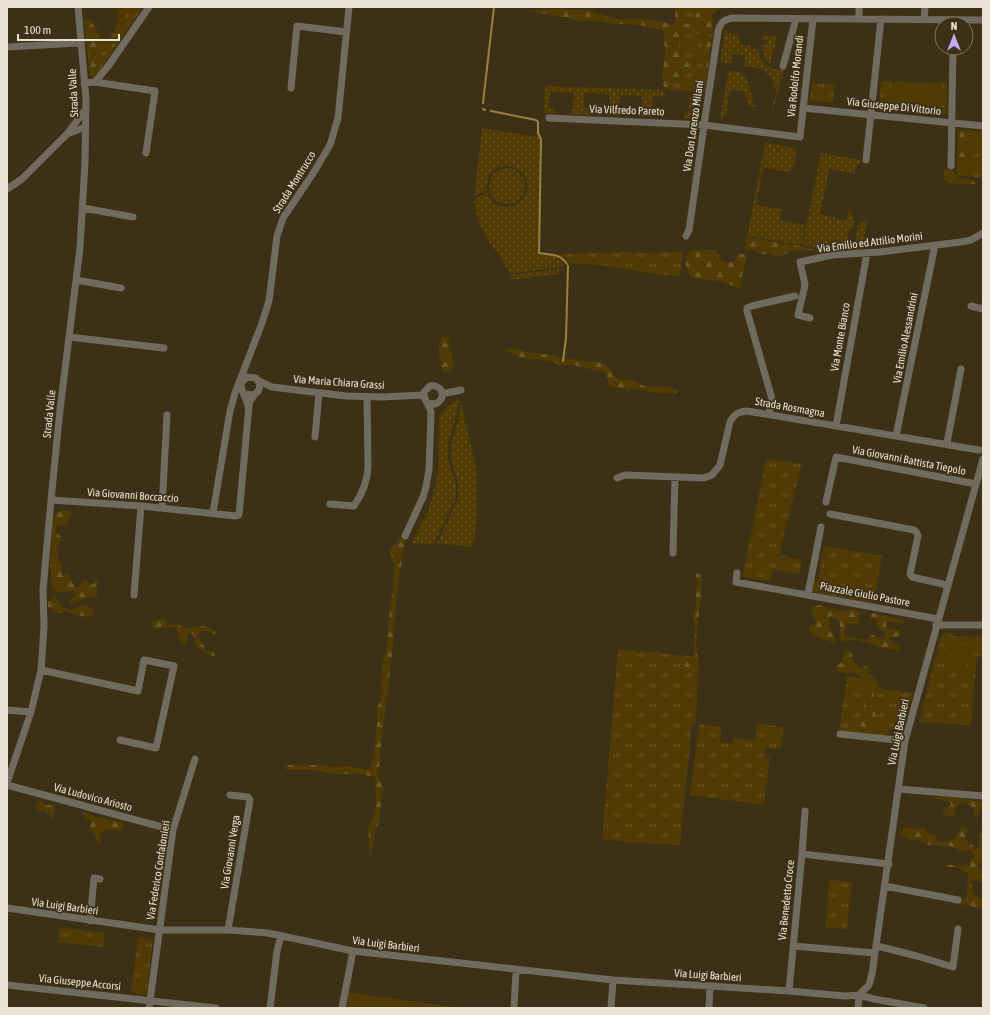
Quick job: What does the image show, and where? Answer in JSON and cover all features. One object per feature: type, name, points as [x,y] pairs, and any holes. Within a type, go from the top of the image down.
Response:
[{"type":"street","name":"Strada Valle","points":[[7,784],[31,712],[41,670],[44,626],[43,590],[50,500],[80,248],[83,208],[86,110],[78,7]]},
{"type":"street","points":[[96,82],[149,7]]},
{"type":"street","name":"Strada Montrucco","points":[[248,409],[243,384],[245,367],[269,301],[277,236],[283,218],[330,145],[338,118],[349,7]]},
{"type":"street","points":[[859,7],[859,19]]},
{"type":"street","points":[[924,20],[925,7]]},
{"type":"street","name":"Via Don Lorenzo Milani","points":[[686,236],[689,230],[720,24],[725,20],[732,18],[796,18]]},
{"type":"street","points":[[783,66],[796,18],[934,21]]},
{"type":"street","name":"Via Rodolfo Morandi","points":[[800,137],[813,19]]},
{"type":"street","points":[[866,160],[881,19]]},
{"type":"street","points":[[291,88],[297,26],[346,32]]},
{"type":"street","points":[[7,47],[80,43]]},
{"type":"street","points":[[952,166],[953,56]]},
{"type":"street","points":[[84,83],[96,82],[155,91],[146,153]]},
{"type":"street","name":"Via Giuseppe Di Vittorio","points":[[803,108],[983,126]]},
{"type":"street","points":[[7,189],[22,179],[67,134],[86,110]]},
{"type":"street","name":"Via Vilfredo Pareto","points":[[549,118],[704,124],[800,137]]},
{"type":"street","points":[[67,134],[85,127]]},
{"type":"street","points":[[83,208],[134,217]]},
{"type":"street","name":"Via Emilio ed Attilio Morini","points":[[810,318],[798,315],[805,285],[800,262],[832,256],[971,240],[983,233]]},
{"type":"street","name":"Via Emilio Alessandrini","points":[[896,436],[935,245]]},
{"type":"street","name":"Via Monte Bianco","points":[[836,426],[866,253]]},
{"type":"street","points":[[76,280],[121,288]]},
{"type":"street","points":[[770,414],[772,399],[747,308],[796,296]]},
{"type":"street","points":[[971,306],[983,309]]},
{"type":"street","points":[[69,337],[164,348]]},
{"type":"street","points":[[947,443],[961,369]]},
{"type":"street","points":[[213,513],[230,411],[243,384],[256,378],[258,381]]},
{"type":"street","name":"Strada Montrucco","points":[[213,513],[236,516],[239,515],[248,409],[250,401],[260,387],[258,381]]},
{"type":"street","name":"Via Maria Chiara Grassi","points":[[258,381],[267,386],[276,388],[367,397],[423,395],[425,389],[433,385],[439,387],[442,394]]},
{"type":"street","points":[[243,384],[250,396],[256,394]]},
{"type":"street","name":"Via Maria Chiara Grassi","points":[[256,394],[267,389],[276,388]]},
{"type":"street","points":[[431,417],[438,403],[442,399],[442,394],[461,390]]},
{"type":"street","points":[[316,437],[319,393]]},
{"type":"street","points":[[405,536],[421,502],[426,487],[429,469],[431,417],[430,408],[423,395]]},
{"type":"street","points":[[330,504],[354,506],[365,483],[368,466],[367,397]]},
{"type":"street","points":[[427,403],[438,403]]},
{"type":"street","name":"Strada Rosmagna","points":[[617,478],[624,476],[704,478],[712,475],[716,472],[721,461],[730,422],[733,416],[736,413],[747,410],[981,450],[983,459]]},
{"type":"street","points":[[162,508],[167,415]]},
{"type":"street","name":"Via Giovanni Battista Tiepolo","points":[[826,502],[836,457],[976,484]]},
{"type":"street","name":"Via Luigi Barbieri","points":[[7,908],[160,930],[228,930],[268,933],[353,952],[613,980],[845,996],[859,995],[869,985],[872,974],[889,864],[905,740],[983,459]]},
{"type":"street","points":[[673,553],[675,477]]},
{"type":"street","name":"Via Giovanni Boccaccio","points":[[50,500],[141,506],[213,513]]},
{"type":"street","points":[[134,595],[141,506]]},
{"type":"street","points":[[830,514],[914,530],[918,536],[910,574],[912,577],[947,585]]},
{"type":"street","name":"Piazzale Giulio Pastore","points":[[820,528],[808,594],[937,622],[983,625]]},
{"type":"street","points":[[737,572],[736,582],[808,594]]},
{"type":"street","points":[[41,670],[138,691],[144,660],[174,666],[156,748],[120,740]]},
{"type":"street","points":[[7,710],[31,712]]},
{"type":"street","points":[[840,734],[905,740]]},
{"type":"street","name":"Via Federico Confalonieri","points":[[150,1004],[174,830],[195,759]]},
{"type":"street","name":"Via Ludovico Ariosto","points":[[7,784],[174,830]]},
{"type":"street","points":[[899,789],[983,796]]},
{"type":"street","name":"Via Giovanni Verga","points":[[228,930],[250,800],[248,797],[230,794]]},
{"type":"street","name":"Via Benedetto Croce","points":[[789,991],[805,811]]},
{"type":"street","points":[[802,854],[889,864]]},
{"type":"street","points":[[90,921],[94,878],[100,879]]},
{"type":"street","points":[[885,886],[958,900]]},
{"type":"street","points":[[793,946],[876,950],[917,956],[953,967],[958,929]]},
{"type":"street","points":[[270,1008],[277,951],[281,936]]},
{"type":"street","points":[[342,1008],[353,952]]},
{"type":"street","points":[[514,1008],[516,970]]},
{"type":"street","points":[[611,1008],[613,980]]},
{"type":"street","name":"Via Giuseppe Accorsi","points":[[7,985],[150,1004],[216,1008]]},
{"type":"street","points":[[709,1008],[710,986]]},
{"type":"street","points":[[858,1008],[859,995],[924,1008]]},
{"type":"green space","points":[[117,7],[143,7],[95,77],[90,75],[84,20],[94,22],[100,38],[109,39],[112,36],[117,24]]},
{"type":"green space","points":[[124,7],[130,7],[133,9],[129,16],[131,23],[126,27],[123,34],[118,35],[115,28],[118,27],[117,20],[120,17],[126,17],[129,11]]},
{"type":"green space","points":[[675,7],[681,7],[679,18],[688,24],[691,23],[698,10],[705,7],[721,7],[712,15],[713,32],[680,35],[677,42],[680,53],[687,62],[696,60],[698,65],[697,69],[681,69],[680,81],[665,89],[662,80],[665,52],[664,32],[662,30],[639,25],[616,24],[598,21],[577,21],[528,11],[554,9],[587,10],[616,19],[644,19],[674,24]]},
{"type":"green space","points":[[681,7],[705,7],[698,10],[691,23],[680,21],[679,18]]},
{"type":"green space","points":[[89,23],[92,24],[97,32],[98,39],[100,41],[106,43],[113,41],[115,45],[110,54],[102,55],[99,60],[99,67],[94,74],[91,72],[88,40],[86,36],[89,31],[86,28],[86,25]]},
{"type":"green space","points":[[725,31],[727,31],[728,34],[738,34],[740,45],[750,45],[751,49],[757,49],[765,64],[771,68],[780,70],[785,64],[783,73],[744,66],[745,55],[733,54],[731,64],[720,62]]},
{"type":"green space","points":[[713,32],[712,37],[708,37],[702,47],[704,54],[704,70],[701,76],[701,85],[697,87],[686,87],[674,90],[665,89],[680,81],[680,73],[683,68],[685,67],[689,69],[679,51],[677,41],[680,35]]},
{"type":"green space","points":[[762,36],[775,36],[777,38],[770,64],[765,58],[762,46],[767,45],[768,40],[762,40]]},
{"type":"green space","points":[[712,37],[705,90],[703,92],[678,91],[683,88],[701,85],[701,76],[704,70],[702,60],[704,54],[702,44],[706,38]]},
{"type":"green space","points":[[762,70],[783,73],[773,110],[772,107],[776,94],[775,87],[770,77]]},
{"type":"green space","points":[[728,71],[743,74],[749,85],[755,107],[748,106],[747,98],[743,91],[730,90],[726,115],[720,121]]},
{"type":"green space","points":[[881,81],[947,83],[947,114],[879,107]]},
{"type":"green space","points":[[891,82],[943,84],[942,109],[890,107]]},
{"type":"green space","points":[[812,83],[835,85],[833,103],[810,101]]},
{"type":"green space","points":[[545,86],[665,90],[665,97],[653,96],[652,117],[641,117],[642,96],[620,95],[619,110],[621,110],[621,116],[605,115],[605,110],[610,109],[610,94],[584,93],[584,108],[590,109],[590,115],[571,114],[571,110],[573,109],[574,93],[550,92],[549,107],[554,107],[554,114],[544,113]]},
{"type":"green space","points":[[690,97],[700,98],[698,119],[684,118],[685,112],[689,112]]},
{"type":"green space","points":[[482,128],[540,138],[538,252],[539,254],[557,257],[566,264],[560,267],[510,274],[484,234],[477,218],[474,200],[487,192],[493,201],[500,206],[516,204],[523,198],[527,191],[527,182],[522,173],[517,169],[508,166],[497,168],[487,181],[487,190],[474,197]]},
{"type":"green space","points":[[958,130],[983,131],[983,178],[957,175]]},
{"type":"green space","points":[[963,130],[983,133],[983,144],[973,136],[968,136],[971,142],[968,147],[969,166],[965,171],[962,170],[958,164],[960,132]]},
{"type":"green space","points":[[765,143],[797,148],[794,166],[788,172],[763,168],[756,205],[782,209],[780,220],[805,225],[801,245],[747,236]]},
{"type":"green space","points":[[821,153],[862,160],[857,166],[854,174],[831,169],[829,170],[820,214],[846,220],[848,211],[852,211],[854,225],[848,233],[847,247],[820,243],[815,247],[802,245]]},
{"type":"green space","points":[[511,168],[520,173],[524,179],[524,193],[520,199],[511,204],[503,204],[494,199],[490,193],[489,182],[494,173],[500,169]]},
{"type":"green space","points":[[944,169],[953,171],[958,178],[975,181],[976,184],[955,184],[946,181],[943,178]]},
{"type":"green space","points":[[868,217],[862,250],[853,249],[859,223],[865,221]]},
{"type":"green space","points":[[746,237],[811,248],[816,251],[794,251],[776,257],[770,254],[761,254],[754,250],[746,251]]},
{"type":"green space","points":[[717,250],[720,259],[726,262],[735,261],[738,254],[746,254],[741,289],[713,280],[698,279],[690,276],[686,264],[687,254],[689,251]]},
{"type":"green space","points":[[683,252],[681,272],[679,276],[654,274],[608,266],[569,263],[559,256],[559,254]]},
{"type":"green space","points":[[559,269],[559,274],[511,280],[510,275]]},
{"type":"green space","points":[[446,335],[449,338],[454,368],[452,371],[443,372],[439,354],[439,345],[442,336],[445,338]]},
{"type":"green space","points":[[514,348],[526,352],[554,355],[560,358],[598,362],[609,368],[616,378],[635,381],[644,386],[669,387],[678,390],[677,393],[666,393],[632,388],[630,389],[628,395],[626,389],[611,387],[609,385],[606,373],[603,371],[573,365],[559,365],[551,361],[521,358],[504,350]]},
{"type":"green space","points":[[459,399],[455,420],[448,443],[448,460],[456,483],[456,498],[434,544],[412,543],[428,511],[438,474],[439,417],[448,405]]},
{"type":"green space","points":[[461,402],[477,471],[477,509],[475,535],[472,547],[437,543],[458,499],[458,482],[451,460],[451,443],[458,421]]},
{"type":"green space","points":[[766,459],[802,464],[779,555],[802,560],[799,575],[773,569],[770,581],[742,577]]},
{"type":"green space","points":[[62,510],[72,512],[72,515],[67,525],[58,525],[55,529],[61,537],[57,548],[58,559],[62,566],[62,575],[68,572],[73,584],[77,587],[79,587],[84,579],[92,585],[95,581],[98,581],[97,597],[88,598],[73,604],[69,601],[76,595],[74,591],[57,592],[52,588],[50,559],[52,549],[52,525],[56,513]]},
{"type":"green space","points":[[400,538],[405,540],[397,593],[393,647],[379,772],[377,773],[383,787],[379,822],[375,831],[371,857],[368,828],[372,820],[376,803],[375,777],[360,774],[332,774],[317,770],[289,770],[285,769],[285,766],[349,766],[367,770],[370,768],[373,759],[377,724],[377,708],[381,699],[382,666],[387,646],[390,605],[393,588],[394,565],[390,551]]},
{"type":"green space","points":[[824,546],[882,556],[874,603],[812,592],[814,581],[818,581]]},
{"type":"green space","points":[[695,572],[701,575],[701,600],[696,643],[699,666],[698,671],[692,669],[686,670],[685,665],[686,659],[693,656],[694,652],[695,628],[693,619],[696,606],[696,589],[699,584]]},
{"type":"green space","points":[[53,596],[58,599],[62,607],[69,610],[80,605],[93,608],[94,613],[89,617],[75,615],[69,612],[56,613],[48,607],[48,602]]},
{"type":"green space","points":[[820,605],[825,607],[827,610],[834,608],[838,611],[852,609],[859,612],[860,617],[858,624],[846,625],[844,635],[866,640],[869,639],[872,634],[877,638],[884,637],[886,634],[878,628],[877,620],[871,617],[871,614],[874,613],[905,620],[904,623],[887,622],[886,627],[901,631],[899,636],[891,637],[889,639],[900,648],[901,651],[879,647],[858,640],[842,641],[840,639],[840,624],[838,620],[831,616],[829,618],[830,629],[836,640],[834,642],[811,634],[809,629],[810,626],[815,625],[816,622],[811,612],[812,607]]},
{"type":"green space","points":[[160,619],[166,620],[166,626],[176,624],[185,628],[204,626],[217,631],[218,633],[213,634],[206,631],[201,631],[199,635],[206,651],[214,652],[215,656],[209,655],[200,650],[191,633],[187,636],[185,644],[180,641],[177,629],[173,627],[166,628],[162,626],[155,629],[151,622]]},
{"type":"green space","points":[[945,633],[952,633],[952,636],[983,637],[983,657],[977,656],[971,725],[919,722],[940,639]]},
{"type":"green space","points":[[952,643],[968,645],[965,673],[949,671]]},
{"type":"green space","points":[[618,649],[699,657],[696,722],[692,725],[680,845],[602,839]]},
{"type":"green space","points":[[848,650],[852,653],[854,660],[861,669],[864,666],[869,667],[868,673],[876,680],[880,690],[879,692],[873,691],[876,704],[870,706],[876,711],[877,716],[871,721],[871,723],[872,725],[885,728],[886,730],[871,728],[865,730],[860,726],[861,722],[872,717],[873,715],[864,708],[864,700],[868,698],[865,694],[868,691],[863,677],[853,672],[839,672],[835,667],[842,662],[843,654]]},
{"type":"green space","points":[[847,676],[874,680],[873,687],[913,693],[901,731],[889,729],[889,737],[839,730]]},
{"type":"green space","points":[[757,723],[784,727],[781,749],[766,748],[764,757],[770,758],[764,805],[690,795],[699,724],[722,727],[720,742],[732,744],[733,737],[755,740]]},
{"type":"green space","points":[[933,797],[958,797],[975,801],[983,801],[983,806],[981,807],[977,817],[975,817],[974,808],[965,803],[959,804],[954,817],[950,817],[942,811],[951,806],[951,803]]},
{"type":"green space","points":[[39,800],[46,805],[54,806],[55,812],[51,823],[50,814],[47,814],[44,810],[40,811],[36,809],[36,803]]},
{"type":"green space","points":[[83,812],[96,817],[103,817],[108,820],[123,823],[124,827],[122,830],[106,829],[100,833],[101,842],[99,844],[90,828],[91,822],[83,814]]},
{"type":"green space","points":[[905,827],[916,829],[924,828],[930,834],[934,834],[939,842],[944,842],[954,838],[962,827],[968,830],[965,840],[976,850],[979,845],[980,833],[983,830],[983,862],[978,865],[980,869],[983,869],[983,884],[974,880],[971,882],[975,895],[983,899],[983,909],[957,903],[964,900],[967,895],[968,874],[957,867],[947,867],[944,864],[962,866],[969,865],[970,859],[974,857],[973,853],[962,851],[950,846],[928,845],[920,841],[900,837],[902,830]]},
{"type":"green space","points":[[829,880],[852,882],[847,929],[825,928]]},
{"type":"green space","points":[[59,927],[105,933],[103,947],[58,942]]},
{"type":"green space","points":[[138,937],[153,940],[147,992],[144,995],[131,992]]},
{"type":"green space","points":[[347,992],[455,1007],[344,1008]]},
{"type":"waterway","points":[[483,103],[494,7]]},
{"type":"waterway","points":[[491,111],[536,120],[538,122],[538,133],[541,139],[539,253],[558,256],[567,264]]},
{"type":"waterway","points":[[563,361],[566,338],[568,266]]}]
